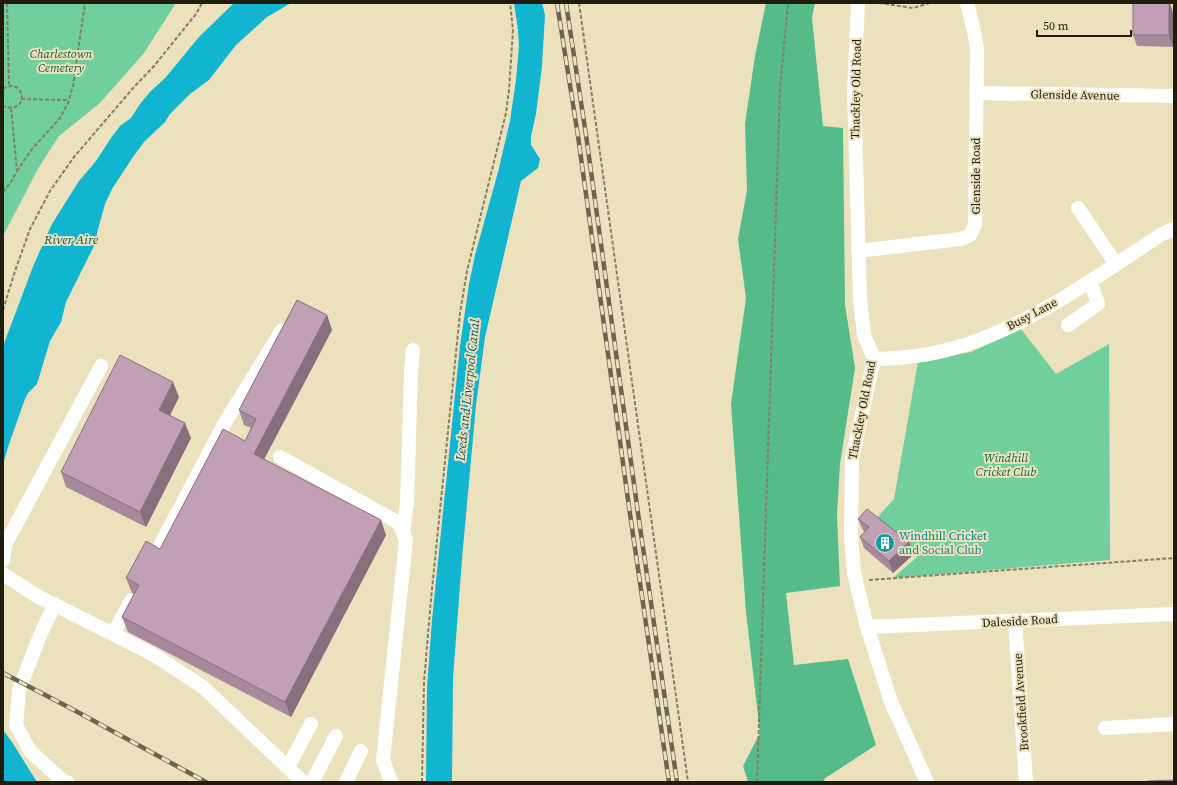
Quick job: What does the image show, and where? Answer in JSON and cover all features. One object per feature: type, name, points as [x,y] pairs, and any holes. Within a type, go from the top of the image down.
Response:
[{"type":"street","name":"Thackley Old Road","points":[[858,3],[854,91],[860,298],[864,335],[874,359],[852,459],[851,537],[854,573],[867,627],[891,702],[927,782]]},
{"type":"street","name":"Glenside Road","points":[[858,251],[961,239],[970,236],[976,225],[977,48],[967,3]]},
{"type":"street","name":"Glenside Avenue","points":[[977,93],[1174,96]]},
{"type":"street","points":[[1078,208],[1116,264]]},
{"type":"street","name":"Busy Lane","points":[[874,359],[908,357],[943,350],[983,338],[1027,319],[1090,281],[1162,234],[1174,229]]},
{"type":"street","points":[[1068,325],[1098,304],[1090,281]]},
{"type":"street","points":[[143,578],[223,426],[282,330]]},
{"type":"street","points":[[403,533],[407,504],[413,350]]},
{"type":"street","points":[[3,560],[5,545],[101,366]]},
{"type":"street","points":[[280,457],[399,523],[406,540],[383,760],[391,782]]},
{"type":"street","points":[[3,574],[37,596],[154,655],[203,687],[288,767],[314,781],[336,736]]},
{"type":"street","points":[[113,634],[135,592]]},
{"type":"street","points":[[55,604],[41,633],[19,690],[16,725],[30,751],[67,782]]},
{"type":"street","name":"Daleside Road","points":[[867,627],[1174,614]]},
{"type":"street","name":"Brookfield Avenue","points":[[1015,621],[1026,782]]},
{"type":"street","points":[[288,767],[311,724]]},
{"type":"street","points":[[1105,728],[1174,724]]},
{"type":"street","points":[[346,782],[361,751]]},
{"type":"path","points":[[7,3],[9,86]]},
{"type":"path","points":[[3,192],[32,149],[60,118],[69,100],[73,86],[85,3]]},
{"type":"path","points":[[3,310],[14,271],[30,229],[50,191],[74,157],[154,66],[196,14],[202,3]]},
{"type":"path","points":[[422,782],[425,667],[460,313],[467,271],[506,113],[513,30],[510,3]]},
{"type":"path","points":[[579,3],[688,782]]},
{"type":"path","points":[[757,782],[780,89],[788,3]]},
{"type":"path","points":[[879,3],[913,8],[930,3]]},
{"type":"path","points":[[3,89],[9,86],[17,88],[22,95],[21,102],[16,107],[12,108],[3,106]]},
{"type":"path","points":[[21,99],[69,100]]},
{"type":"path","points":[[12,108],[16,171]]},
{"type":"path","points":[[856,581],[1174,558]]},
{"type":"green space","name":"Charlestown Cemetery","points":[[3,3],[176,3],[144,53],[100,103],[59,136],[39,167],[3,236]]},
{"type":"green space","points":[[766,3],[815,3],[812,18],[823,126],[843,128],[845,305],[855,368],[840,464],[837,515],[840,586],[786,593],[794,665],[848,659],[876,745],[824,779],[825,782],[748,782],[743,766],[760,733],[746,612],[731,404],[746,298],[738,239],[747,190],[745,124],[755,56]]},
{"type":"green space","name":"Windhill Cricket Club","points":[[1021,329],[1056,374],[1109,344],[1110,560],[893,578],[917,557],[873,522],[894,499],[918,362],[971,352]]},
{"type":"water","name":"River Aire","points":[[234,3],[291,3],[267,17],[236,45],[209,80],[190,94],[170,114],[165,122],[144,142],[112,189],[105,204],[96,242],[66,302],[61,322],[50,341],[37,384],[28,393],[25,399],[3,462],[3,346],[34,264],[52,224],[79,181],[96,161],[120,126],[131,118],[149,93],[166,77],[199,37]]},
{"type":"water","name":"Leeds and Liverpool Canal","points":[[514,3],[542,3],[545,15],[542,66],[536,114],[531,136],[531,145],[540,159],[538,168],[521,181],[485,337],[476,405],[453,678],[452,782],[426,782],[427,688],[432,620],[460,346],[469,284],[475,255],[498,172],[510,121],[519,46]]},
{"type":"water","points":[[3,730],[12,742],[37,782],[3,782]]},
{"type":"building","points":[[1133,3],[1169,3],[1169,35],[1133,35]]},
{"type":"building","points":[[297,300],[327,315],[254,454],[381,520],[285,702],[122,617],[139,585],[126,578],[146,541],[160,549],[223,429],[245,441],[256,419],[239,410]]},
{"type":"building","points":[[120,355],[173,382],[159,410],[185,423],[140,512],[61,472]]},
{"type":"building","points":[[867,509],[909,542],[889,561],[860,537],[869,527],[858,519]]},
{"type":"building","points":[[1174,780],[1174,782],[1148,782],[1148,781]]},
{"type":"railway","points":[[557,3],[578,136],[630,514],[669,782]]},
{"type":"railway","points":[[566,3],[677,782]]},
{"type":"railway","points":[[3,673],[206,782]]},
{"type":"place","name":"Windhill Cricket and Social Club","points":[[885,543]]}]
